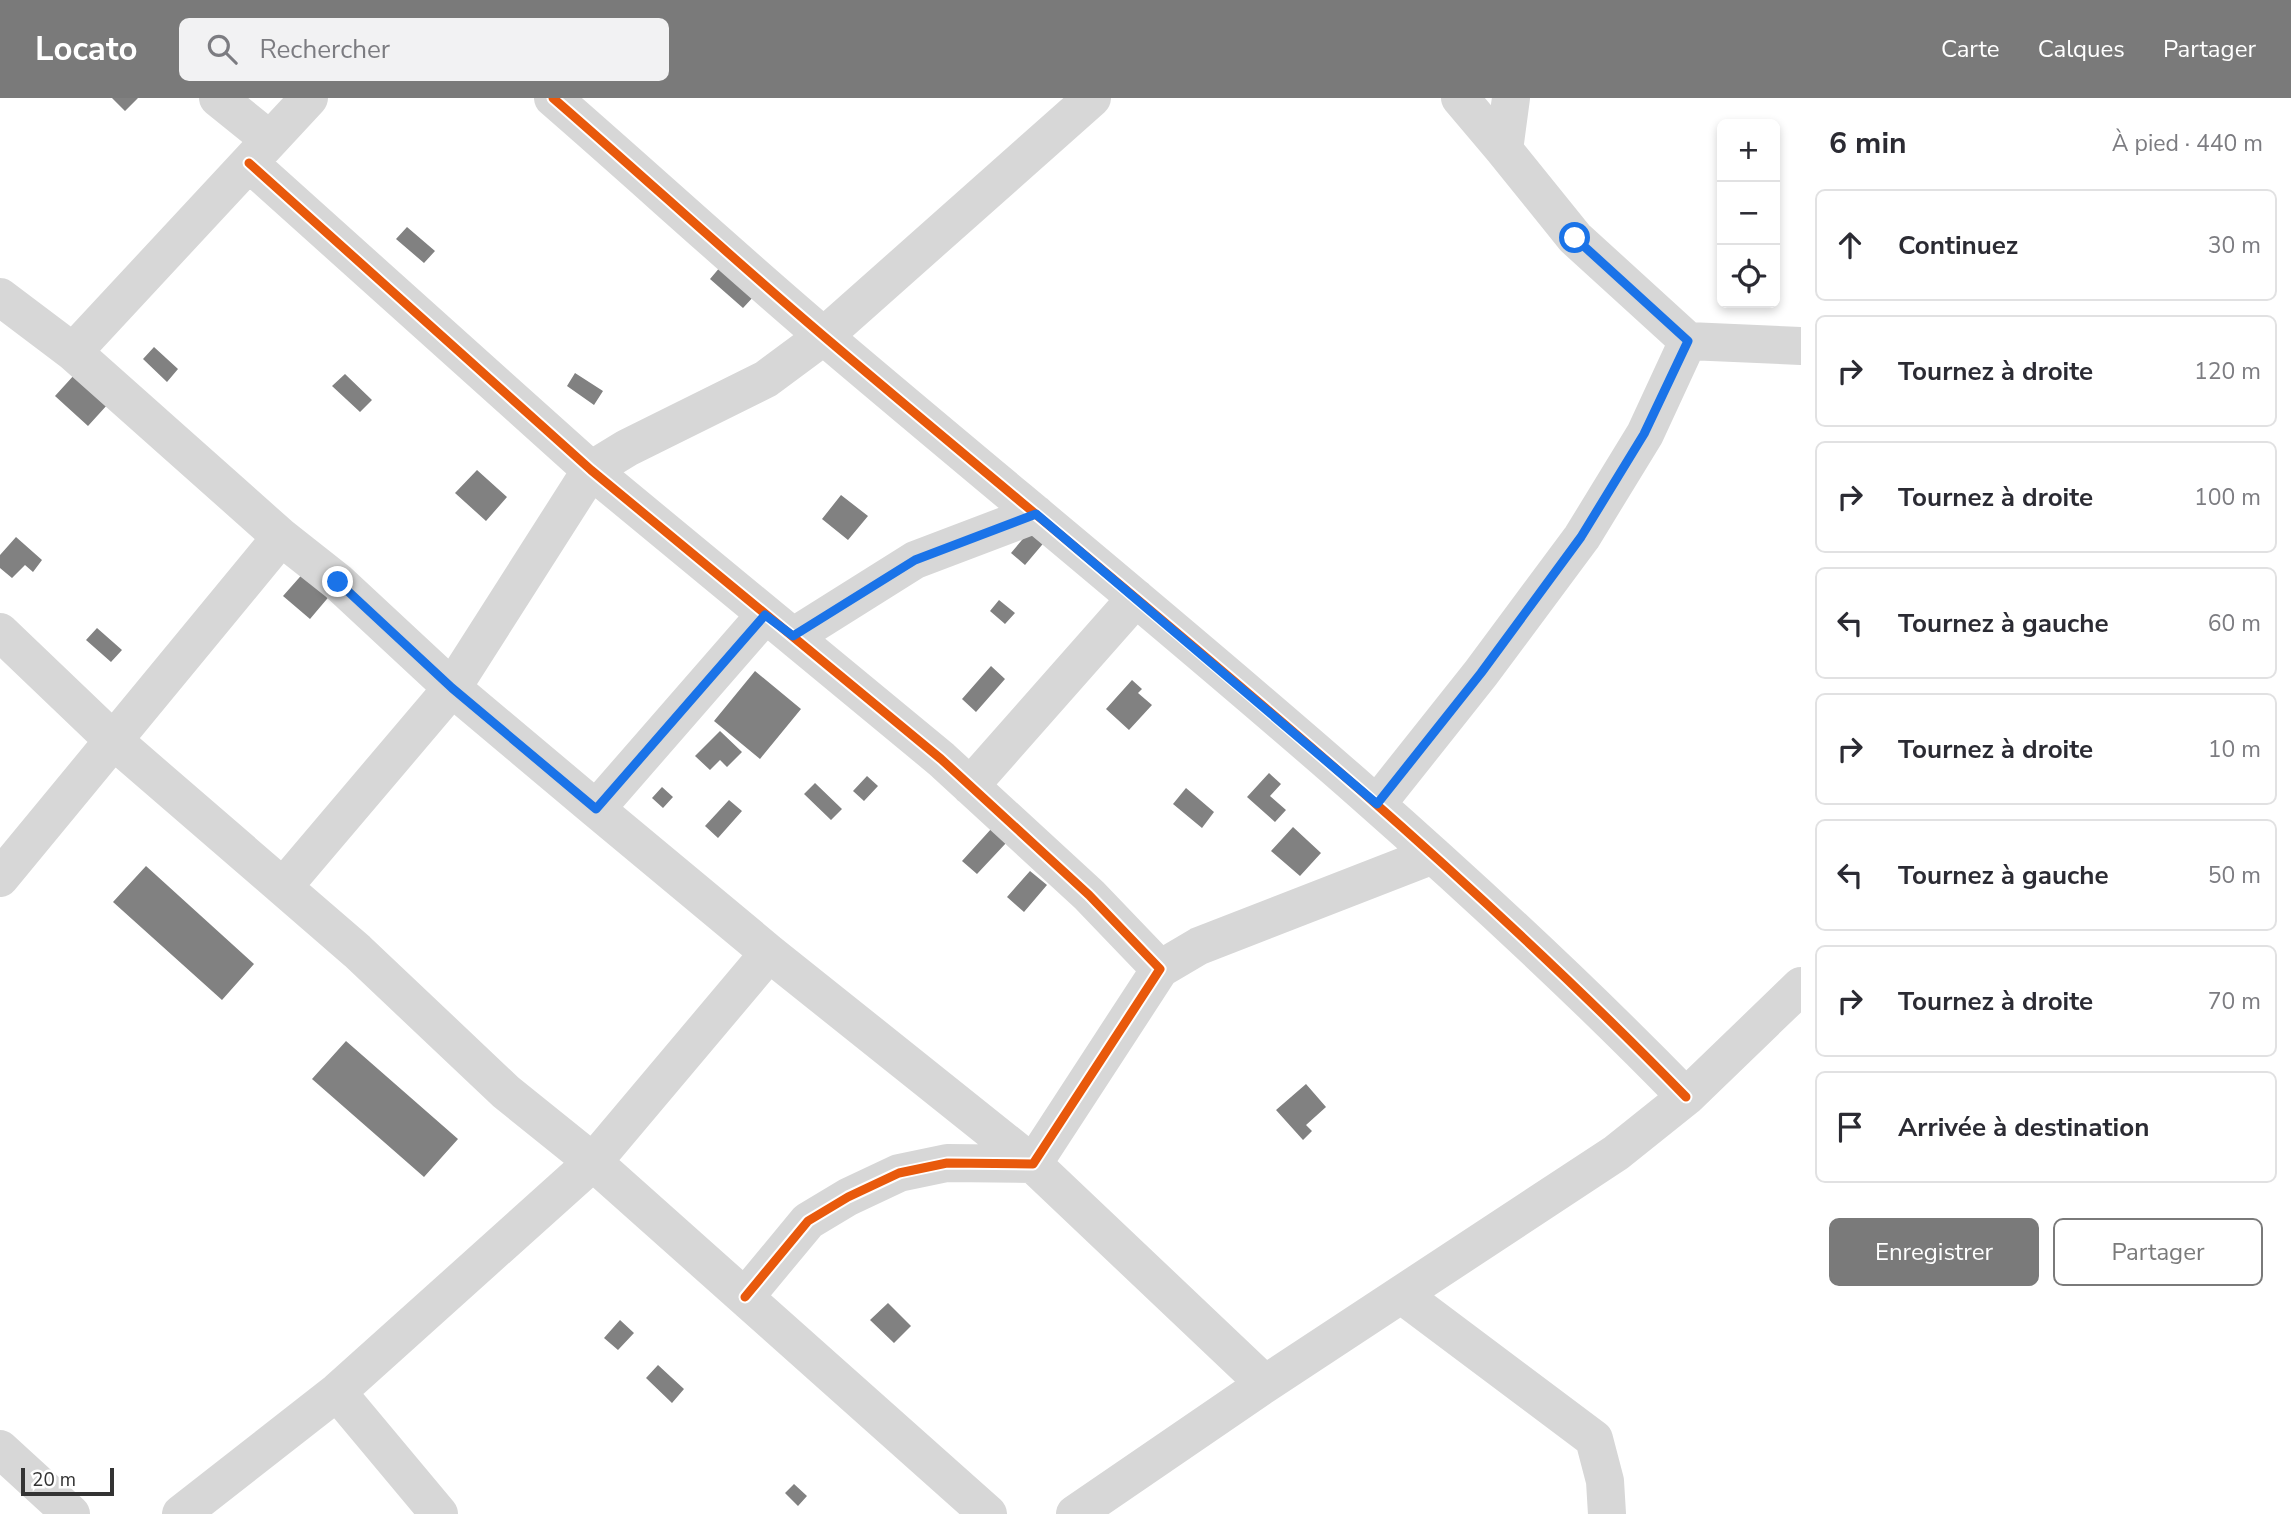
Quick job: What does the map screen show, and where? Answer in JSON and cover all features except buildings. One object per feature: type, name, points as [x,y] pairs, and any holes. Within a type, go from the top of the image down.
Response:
[{"type":"street","points":[[218,98],[259,151],[591,470],[970,786],[1089,895],[1160,969]]},
{"type":"street","points":[[73,352],[309,98]]},
{"type":"street","points":[[553,98],[824,336],[1377,804],[1605,1015],[1686,1097]]},
{"type":"street","points":[[284,886],[452,688],[591,470],[627,448],[766,379],[824,336],[1092,98]]},
{"type":"street","points":[[1460,98],[1575,238],[1688,341],[1801,345]]},
{"type":"street","points":[[1504,150],[1511,98]]},
{"type":"street","points":[[0,297],[73,352],[281,537],[338,582],[452,688],[596,809],[769,953],[1033,1164],[1265,1384]]},
{"type":"street","points":[[1377,804],[1481,673],[1581,537],[1644,434],[1688,341]]},
{"type":"street","points":[[596,809],[779,626],[915,560],[1036,514]]},
{"type":"street","points":[[0,878],[281,537]]},
{"type":"street","points":[[970,786],[1136,598]]},
{"type":"street","points":[[0,632],[114,741],[284,886],[506,1091],[593,1162],[988,1514]]},
{"type":"street","points":[[1033,1164],[1160,969],[1199,946],[1433,855]]},
{"type":"street","points":[[181,1514],[337,1392],[593,1162],[769,953]]},
{"type":"street","points":[[1075,1514],[1265,1384],[1616,1153],[1686,1097],[1801,986]]},
{"type":"street","points":[[745,1297],[808,1221],[886,1179],[947,1163],[1033,1164]]},
{"type":"street","points":[[1402,1295],[1594,1439],[1605,1481],[1607,1514]]},
{"type":"street","points":[[337,1392],[439,1514]]},
{"type":"street","points":[[0,1449],[71,1514]]},
{"type":"cycle path","points":[[553,98],[792,309],[1374,802],[1584,996],[1686,1097]]},
{"type":"cycle path","points":[[249,163],[591,470],[941,759],[1089,895],[1160,969],[1033,1164],[947,1163],[899,1173],[848,1197],[808,1221],[745,1297]]},
{"type":"route","points":[[338,582],[452,688],[596,809],[765,615],[793,636],[915,560],[1036,514],[1377,804],[1481,673],[1581,537],[1644,434],[1688,341],[1575,238]]}]
